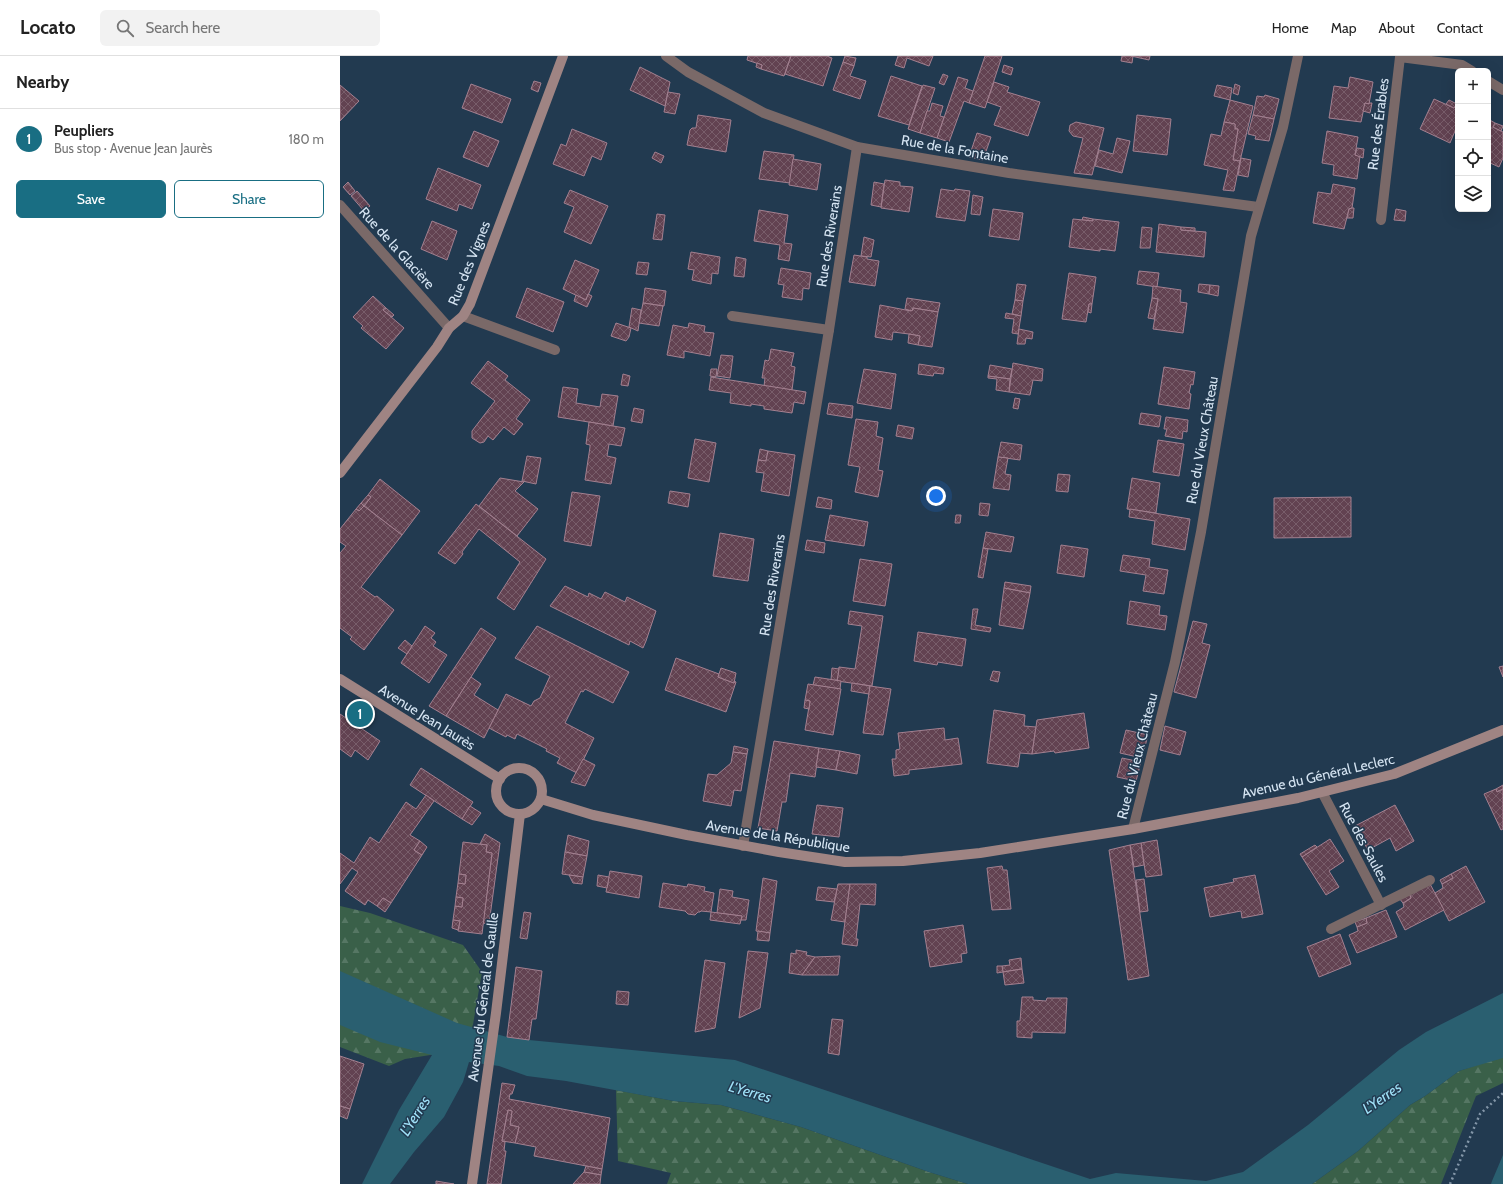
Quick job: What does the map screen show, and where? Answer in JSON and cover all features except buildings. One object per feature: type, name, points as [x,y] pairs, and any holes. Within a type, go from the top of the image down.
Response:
[{"type":"street","name":"Rue des Vignes","points":[[340,473],[450,328],[463,316],[470,304],[563,56]]},
{"type":"street","name":"Rue de la Fontaine","points":[[666,56],[688,72],[764,113],[858,146],[1009,173],[1258,207]]},
{"type":"street","name":"Rue du Vieux Château","points":[[1133,829],[1175,662],[1200,540],[1251,236],[1258,207],[1283,127],[1298,56]]},
{"type":"street","name":"Rue des Érables","points":[[1381,220],[1400,57],[1462,65],[1467,68]]},
{"type":"street","points":[[1491,83],[1503,90]]},
{"type":"street","name":"Rue des Riverains","points":[[743,846],[829,330],[858,146]]},
{"type":"street","name":"Rue de la Glacière","points":[[340,205],[450,328]]},
{"type":"street","points":[[463,316],[555,350]]},
{"type":"street","points":[[732,316],[829,330]]},
{"type":"street","name":"Avenue Jean Jaurès","points":[[340,679],[500,779]]},
{"type":"street","name":"Avenue du Général Leclerc","points":[[1133,829],[1322,792],[1394,774],[1503,730]]},
{"type":"street","points":[[518,768],[533,772],[541,784],[541,799],[533,809],[520,814],[508,811],[498,800],[497,786],[504,773],[511,769],[518,768]]},
{"type":"street","name":"Rue des Saules","points":[[1322,792],[1381,905]]},
{"type":"street","name":"Avenue de la République","points":[[541,799],[593,815],[743,846],[845,862],[903,861],[980,853],[1133,829]]},
{"type":"street","name":"Avenue du Général de Gaulle","points":[[472,1184],[496,1013],[520,814]]},
{"type":"street","name":"Rue des Saules","points":[[1330,929],[1430,880]]},
{"type":"path","points":[[1450,1184],[1480,1114],[1503,1093]]},
{"type":"green space","points":[[340,906],[370,913],[463,945],[482,972],[471,1036],[449,1052],[405,1059],[389,1066],[340,1047]]},
{"type":"green space","points":[[1498,1058],[1503,1058],[1503,1083],[1476,1096],[1441,1184],[1312,1184],[1358,1151],[1410,1105],[1459,1071]]},
{"type":"green space","points":[[616,1090],[674,1101],[721,1105],[801,1127],[929,1172],[968,1184],[667,1184],[671,1173],[618,1161]]},
{"type":"water","name":"L'Yerres","points":[[340,971],[457,1023],[507,1037],[735,1060],[1090,1179],[1116,1173],[1206,1181],[1243,1172],[1308,1125],[1399,1050],[1426,1032],[1503,993],[1503,1058],[1459,1071],[1410,1105],[1358,1151],[1312,1184],[968,1184],[929,1172],[801,1127],[721,1105],[674,1101],[566,1081],[527,1076],[499,1066],[469,1062],[463,1082],[444,1117],[414,1152],[390,1184],[362,1184],[399,1110],[432,1055],[380,1042],[340,1025]]},
{"type":"water","points":[[1503,1155],[1503,1184],[1491,1184],[1492,1181]]},
{"type":"place","name":"Peupliers","points":[[360,714]]}]
